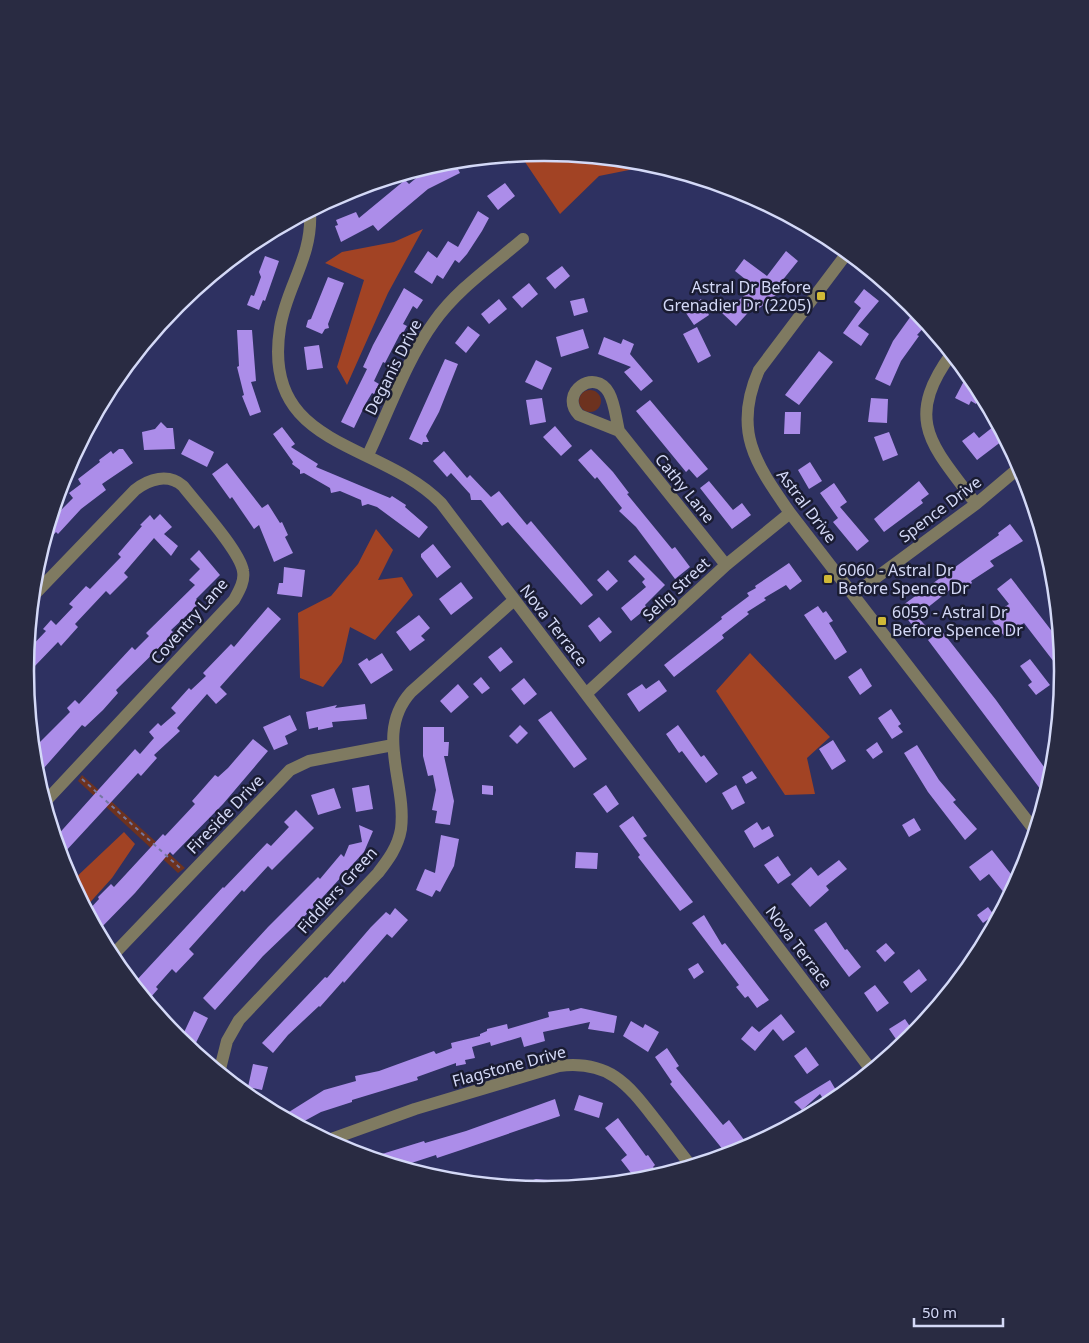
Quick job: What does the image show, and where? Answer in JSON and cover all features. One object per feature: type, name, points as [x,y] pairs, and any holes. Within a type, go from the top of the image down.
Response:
[{"type":"street","name":"Nova Terrace","points":[[309,218],[304,258],[284,310],[279,329],[278,359],[283,385],[302,417],[331,440],[368,455],[423,487],[436,498],[587,693],[868,1066]]},
{"type":"street","name":"Deganis Drive","points":[[368,455],[420,343],[434,322],[450,302],[523,239]]},
{"type":"street","name":"Astral Drive","points":[[844,258],[759,370],[752,386],[748,426],[752,450],[758,467],[790,513],[1031,826]]},
{"type":"street","points":[[948,359],[932,384],[927,398],[925,418],[935,447],[976,504]]},
{"type":"street","name":"Cathy Lane","points":[[619,431],[726,565]]},
{"type":"street","name":"Spence Drive","points":[[854,594],[976,504],[1014,471]]},
{"type":"street","name":"Coventry Lane","points":[[41,587],[135,490],[145,483],[162,479],[173,480],[182,486],[231,548],[243,572],[241,585],[234,600],[50,797]]},
{"type":"street","name":"Selig Street","points":[[587,693],[726,565],[790,513]]},
{"type":"street","name":"Fiddlers Green","points":[[221,1066],[227,1041],[239,1020],[372,880],[395,849],[400,831],[401,813],[393,745],[394,721],[406,697],[514,601]]},
{"type":"street","name":"Fireside Drive","points":[[117,951],[294,768],[308,762],[393,745]]},
{"type":"street","name":"Flagstone Drive","points":[[335,1137],[559,1066],[580,1064],[603,1070],[627,1085],[688,1162]]},
{"type":"path","points":[[75,772],[189,876]]},
{"type":"shaded area","points":[[525,162],[578,162],[634,169],[599,176],[560,214]]},
{"type":"shaded area","points":[[423,229],[388,293],[347,385],[337,367],[364,280],[325,263],[342,252],[394,242]]},
{"type":"shaded area","points":[[590,390],[600,397],[601,401],[594,411],[590,412],[580,405],[579,401],[586,391]]},
{"type":"shaded area","points":[[376,529],[393,550],[378,580],[402,577],[413,595],[375,640],[350,627],[342,662],[323,687],[300,678],[298,613],[331,596],[358,564]]},
{"type":"shaded area","points":[[750,653],[830,737],[807,758],[815,794],[785,795],[716,691]]},
{"type":"shaded area","points":[[82,775],[185,868],[178,873],[78,781]]},
{"type":"shaded area","points":[[124,832],[135,844],[112,878],[89,903],[77,876]]},
{"type":"building","points":[[458,169],[460,173],[428,189],[378,231],[373,225],[341,242],[335,226],[338,225],[336,220],[356,212],[359,218],[405,180],[409,184],[418,177]]},
{"type":"building","points":[[505,183],[515,196],[498,210],[487,196]]},
{"type":"building","points":[[478,211],[489,218],[467,254],[459,263],[455,260],[443,279],[437,275],[432,284],[414,272],[428,251],[437,258],[448,241],[458,247]]},
{"type":"building","points":[[786,251],[798,261],[773,292],[776,295],[757,310],[754,306],[736,326],[722,313],[732,302],[734,304],[755,287],[735,271],[744,259],[767,276]]},
{"type":"building","points":[[265,256],[279,261],[265,301],[263,300],[259,310],[247,305],[251,295],[254,296],[261,277],[259,272]]},
{"type":"building","points":[[562,266],[570,276],[555,289],[546,278]]},
{"type":"building","points":[[328,277],[344,283],[328,324],[329,328],[325,329],[322,334],[306,327]]},
{"type":"building","points":[[529,283],[538,294],[522,308],[512,297]]},
{"type":"building","points":[[404,288],[423,300],[417,309],[413,306],[403,324],[407,326],[402,335],[400,334],[385,363],[383,362],[374,381],[379,384],[374,394],[372,393],[366,403],[354,428],[341,422],[367,369],[363,367],[373,345]]},
{"type":"building","points":[[864,289],[879,301],[858,326],[869,334],[861,346],[843,333],[861,308],[854,302]]},
{"type":"building","points":[[584,298],[588,312],[574,316],[570,301]]},
{"type":"building","points":[[499,299],[507,309],[489,324],[481,314]]},
{"type":"building","points":[[701,299],[709,315],[694,325],[684,310]]},
{"type":"building","points":[[911,316],[923,328],[901,361],[890,386],[875,379],[893,341]]},
{"type":"building","points":[[468,326],[480,335],[466,353],[455,343]]},
{"type":"building","points":[[697,327],[711,356],[698,363],[683,334]]},
{"type":"building","points":[[583,329],[589,348],[561,357],[556,337]]},
{"type":"building","points":[[237,330],[252,330],[256,381],[251,382],[261,412],[250,416],[242,396],[244,395],[237,367],[239,366]]},
{"type":"building","points":[[604,337],[621,344],[623,339],[634,344],[630,354],[653,381],[641,391],[624,372],[631,367],[598,354]]},
{"type":"building","points":[[319,345],[323,368],[307,370],[304,347]]},
{"type":"building","points":[[819,351],[833,362],[799,405],[785,395]]},
{"type":"building","points":[[445,359],[458,364],[439,412],[426,436],[429,442],[423,442],[422,445],[409,439]]},
{"type":"building","points":[[536,360],[552,368],[542,390],[525,382]]},
{"type":"building","points":[[964,381],[977,401],[976,404],[971,401],[969,405],[955,398]]},
{"type":"building","points":[[542,398],[546,422],[530,425],[526,400]]},
{"type":"building","points":[[871,398],[888,399],[887,423],[868,422]]},
{"type":"building","points":[[650,400],[708,469],[697,478],[689,469],[686,472],[636,411]]},
{"type":"building","points":[[785,412],[801,412],[800,434],[784,434]]},
{"type":"building","points":[[161,422],[167,428],[173,428],[175,449],[144,450],[142,432],[155,429]]},
{"type":"building","points":[[555,426],[572,446],[561,456],[543,437]]},
{"type":"building","points":[[282,427],[295,444],[291,447],[318,464],[316,467],[390,498],[392,496],[406,505],[405,507],[428,527],[419,538],[377,507],[368,504],[362,506],[361,500],[340,491],[331,493],[330,488],[304,473],[300,474],[300,470],[292,464],[293,462],[273,434]]},
{"type":"building","points":[[993,427],[1001,442],[977,460],[962,441],[974,432],[979,438]]},
{"type":"building","points":[[889,432],[898,455],[883,461],[874,437]]},
{"type":"building","points":[[189,439],[214,452],[207,467],[181,454]]},
{"type":"building","points":[[119,449],[123,449],[133,463],[102,484],[106,490],[81,509],[58,534],[56,532],[52,537],[60,511],[73,498],[69,493],[81,484],[78,479],[111,451],[113,454]]},
{"type":"building","points":[[591,449],[613,472],[629,493],[627,494],[672,549],[675,547],[690,567],[675,579],[636,527],[619,511],[622,508],[597,477],[595,479],[578,460]]},
{"type":"building","points":[[444,451],[467,478],[470,475],[491,497],[499,491],[527,525],[531,521],[593,595],[581,605],[508,522],[502,526],[481,500],[471,500],[470,494],[451,473],[447,477],[433,461]]},
{"type":"building","points":[[810,462],[822,481],[809,489],[798,470]]},
{"type":"building","points":[[227,463],[262,508],[268,504],[280,523],[282,522],[288,535],[285,537],[293,553],[274,562],[259,525],[254,529],[232,497],[230,499],[212,474]]},
{"type":"building","points":[[709,481],[733,510],[742,503],[751,515],[732,529],[700,488]]},
{"type":"building","points":[[919,481],[929,494],[921,500],[923,503],[884,532],[874,519]]},
{"type":"building","points":[[834,483],[847,502],[840,507],[869,541],[857,551],[833,522],[838,518],[820,493]]},
{"type":"building","points":[[160,514],[172,527],[164,534],[178,546],[171,556],[154,538],[124,573],[128,577],[110,595],[106,591],[75,624],[78,627],[61,646],[58,642],[34,667],[35,643],[46,631],[43,629],[51,620],[56,625],[73,607],[69,604],[86,586],[90,589],[121,557],[118,554],[150,515],[154,520]]},
{"type":"building","points":[[1010,524],[1023,541],[990,561],[994,566],[971,581],[972,583],[961,592],[956,585],[917,616],[930,631],[922,638],[899,608],[999,535],[998,533]]},
{"type":"building","points":[[433,544],[451,567],[437,578],[421,557],[421,554]]},
{"type":"building","points":[[199,550],[220,575],[196,599],[200,603],[171,630],[174,633],[116,690],[118,693],[103,710],[85,727],[82,725],[44,768],[39,743],[70,712],[67,708],[75,700],[79,704],[132,647],[135,650],[149,636],[146,633],[195,585],[189,580],[200,569],[190,559]]},
{"type":"building","points":[[635,555],[665,585],[645,605],[647,608],[631,621],[621,608],[646,587],[642,582],[645,579],[628,561]]},
{"type":"building","points":[[789,563],[802,581],[790,590],[786,585],[764,598],[766,600],[747,612],[749,614],[722,635],[724,638],[674,677],[664,665],[749,596],[747,593],[756,588],[755,586]]},
{"type":"building","points":[[284,567],[305,570],[302,597],[277,594],[279,583],[283,583]]},
{"type":"building","points":[[608,570],[618,581],[607,591],[597,580]]},
{"type":"building","points":[[1011,578],[1054,633],[1055,663],[1024,623],[1005,637],[990,618],[1009,604],[997,589]]},
{"type":"building","points":[[461,582],[473,598],[451,615],[439,599]]},
{"type":"building","points":[[818,606],[823,613],[826,611],[833,621],[829,623],[847,652],[835,660],[804,615]]},
{"type":"building","points":[[268,607],[281,619],[220,687],[227,694],[216,704],[207,694],[177,728],[180,731],[154,755],[157,758],[141,776],[138,773],[67,850],[60,833],[135,749],[140,754],[154,738],[149,732],[158,723],[161,726],[176,713],[171,708],[189,688],[191,690],[206,676],[203,673],[231,644],[234,647]]},
{"type":"building","points":[[419,615],[430,628],[421,636],[425,640],[410,651],[396,632]]},
{"type":"building","points":[[599,617],[612,632],[600,642],[588,626]]},
{"type":"building","points":[[941,630],[996,700],[1045,769],[1041,790],[928,640]]},
{"type":"building","points":[[501,647],[513,662],[500,672],[488,657]]},
{"type":"building","points":[[382,653],[393,670],[371,684],[358,664],[367,658],[369,661]]},
{"type":"building","points":[[1030,659],[1050,685],[1036,695],[1028,685],[1032,682],[1020,666]]},
{"type":"building","points":[[861,668],[872,686],[860,695],[848,677]]},
{"type":"building","points":[[481,677],[490,688],[482,694],[473,684]]},
{"type":"building","points":[[524,678],[537,694],[524,705],[511,689]]},
{"type":"building","points":[[659,680],[667,691],[639,712],[627,694],[642,684],[646,689]]},
{"type":"building","points":[[458,684],[469,697],[451,713],[440,701]]},
{"type":"building","points":[[365,704],[367,719],[332,722],[333,727],[318,730],[318,727],[309,729],[306,712],[337,705],[335,708]]},
{"type":"building","points":[[891,709],[901,724],[898,726],[903,732],[892,739],[878,718]]},
{"type":"building","points":[[551,711],[587,759],[574,768],[538,720]]},
{"type":"building","points":[[290,715],[297,730],[285,736],[288,744],[274,750],[263,727]]},
{"type":"building","points":[[520,725],[528,733],[517,744],[509,736]]},
{"type":"building","points":[[678,725],[701,757],[704,755],[718,774],[706,783],[682,751],[679,753],[666,734]]},
{"type":"building","points":[[423,727],[444,727],[444,742],[449,742],[448,756],[444,756],[454,801],[450,825],[435,823],[437,811],[432,810],[436,790],[433,775],[428,776],[423,756]]},
{"type":"building","points":[[253,739],[268,751],[223,804],[173,855],[170,852],[135,893],[102,927],[91,907],[99,899],[98,897],[111,884],[114,887],[163,834],[165,836],[195,804],[192,801],[215,775],[218,777]]},
{"type":"building","points":[[833,740],[846,761],[832,770],[819,749]]},
{"type":"building","points":[[877,742],[883,752],[873,759],[866,750]]},
{"type":"building","points":[[917,745],[939,780],[956,800],[953,802],[977,829],[965,840],[928,792],[904,753]]},
{"type":"building","points":[[752,771],[757,778],[746,784],[742,777]]},
{"type":"building","points":[[369,785],[373,809],[356,812],[352,788]]},
{"type":"building","points":[[482,785],[493,786],[493,795],[482,794]]},
{"type":"building","points":[[606,785],[619,804],[607,813],[593,794]]},
{"type":"building","points":[[736,785],[745,803],[732,810],[722,793]]},
{"type":"building","points":[[334,788],[341,808],[318,815],[311,795]]},
{"type":"building","points":[[296,810],[314,828],[272,870],[268,866],[244,892],[242,890],[189,949],[194,954],[176,973],[172,969],[156,987],[158,989],[151,997],[137,980],[223,887],[267,843],[271,846],[289,827],[284,822]]},
{"type":"building","points":[[633,816],[647,836],[643,838],[693,902],[680,911],[638,857],[640,855],[619,826]]},
{"type":"building","points":[[914,818],[921,830],[909,837],[902,825]]},
{"type":"building","points":[[757,822],[762,830],[769,826],[774,836],[754,848],[744,831]]},
{"type":"building","points":[[359,825],[373,831],[364,852],[312,909],[263,956],[215,1010],[203,998],[268,927],[318,877],[320,879],[341,854],[344,857],[349,845],[362,842]]},
{"type":"building","points":[[441,835],[459,839],[454,866],[440,892],[436,890],[432,897],[416,890],[425,869],[435,873]]},
{"type":"building","points":[[992,850],[1012,876],[1005,893],[989,874],[980,881],[969,867]]},
{"type":"building","points":[[576,852],[598,853],[597,869],[575,868]]},
{"type":"building","points":[[778,856],[791,875],[778,884],[764,865]]},
{"type":"building","points":[[839,860],[847,869],[826,886],[829,890],[810,907],[791,884],[811,867],[818,876]]},
{"type":"building","points":[[988,907],[994,915],[983,923],[977,915]]},
{"type":"building","points":[[395,908],[408,920],[392,938],[387,934],[344,983],[343,981],[320,1007],[288,1035],[273,1053],[262,1043],[325,977],[327,978],[371,927],[386,912],[390,915]]},
{"type":"building","points":[[704,915],[722,945],[725,943],[769,1000],[757,1008],[748,996],[745,998],[736,987],[739,985],[692,923]]},
{"type":"building","points":[[826,922],[845,950],[847,949],[861,967],[849,977],[814,930]]},
{"type":"building","points":[[886,943],[895,953],[885,962],[876,951]]},
{"type":"building","points":[[698,963],[704,972],[694,979],[688,969]]},
{"type":"building","points":[[919,969],[927,980],[911,993],[903,982]]},
{"type":"building","points":[[875,985],[889,1003],[877,1012],[864,993]]},
{"type":"building","points":[[569,1008],[570,1011],[581,1008],[617,1016],[614,1033],[588,1029],[590,1022],[543,1032],[545,1041],[524,1047],[521,1037],[491,1046],[490,1042],[472,1047],[475,1058],[465,1060],[466,1064],[456,1066],[456,1063],[417,1077],[418,1080],[352,1100],[352,1102],[321,1112],[303,1122],[287,1113],[324,1090],[356,1081],[355,1076],[379,1071],[434,1051],[436,1054],[452,1048],[451,1043],[480,1036],[487,1029],[507,1024],[508,1029],[549,1017],[548,1012]]},
{"type":"building","points":[[194,1011],[208,1018],[195,1044],[184,1033]]},
{"type":"building","points":[[781,1014],[795,1032],[783,1041],[773,1029],[755,1051],[741,1039],[752,1026],[759,1032]]},
{"type":"building","points":[[905,1019],[911,1028],[897,1041],[889,1029]]},
{"type":"building","points":[[631,1021],[643,1028],[645,1024],[659,1032],[648,1052],[623,1036]]},
{"type":"building","points":[[806,1047],[819,1065],[807,1074],[794,1056]]},
{"type":"building","points":[[667,1048],[679,1066],[676,1068],[723,1125],[729,1120],[745,1141],[723,1150],[670,1084],[672,1082],[655,1057]]},
{"type":"building","points":[[253,1064],[268,1067],[262,1090],[248,1087]]},
{"type":"building","points":[[830,1080],[836,1090],[823,1099],[820,1094],[802,1110],[794,1102]]},
{"type":"building","points":[[579,1095],[603,1103],[599,1118],[574,1110]]},
{"type":"building","points":[[555,1099],[560,1116],[437,1158],[436,1155],[409,1164],[379,1155],[466,1131]]},
{"type":"building","points":[[618,1118],[646,1156],[648,1155],[655,1165],[653,1167],[655,1170],[632,1174],[621,1160],[627,1155],[605,1128]]},
{"type":"building","points":[[536,1179],[548,1180],[548,1182],[528,1182]]},
{"type":"place","name":"Astral Dr Before Grenadier Dr (2205)","points":[[821,296]]},
{"type":"place","name":"6060 - Astral Dr Before Spence Dr","points":[[828,579]]},
{"type":"place","name":"6059 - Astral Dr Before Spence Dr","points":[[882,621]]}]
